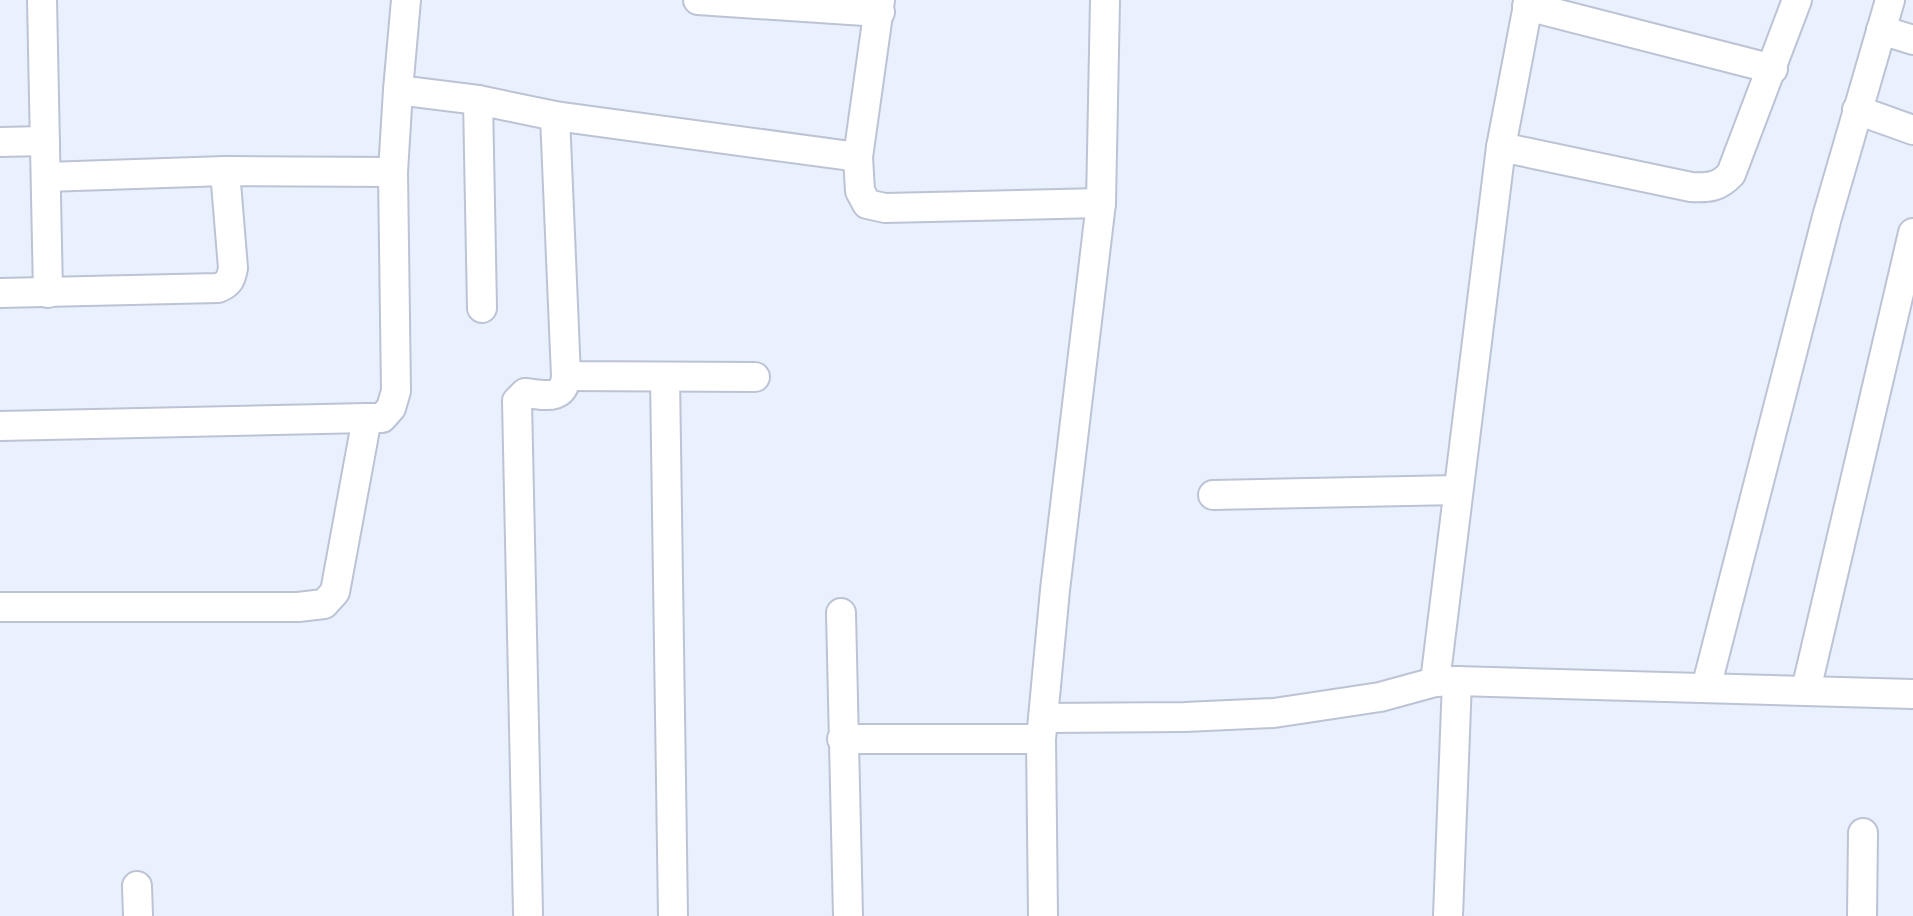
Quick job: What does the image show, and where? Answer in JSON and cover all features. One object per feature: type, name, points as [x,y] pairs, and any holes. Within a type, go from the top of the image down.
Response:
[{"type":"street","points":[[42,0],[48,293]]},
{"type":"street","points":[[0,426],[382,418],[392,408],[396,391],[393,172],[406,0]]},
{"type":"street","points":[[698,0],[880,6],[858,157],[860,191],[867,204],[885,207],[1101,203]]},
{"type":"street","points":[[1043,916],[1043,728],[1055,590],[1101,203],[1105,0]]},
{"type":"street","points":[[1501,147],[1691,187],[1708,188],[1722,184],[1731,174],[1773,69],[1797,0]]},
{"type":"street","points":[[1706,688],[1857,110],[1890,0]]},
{"type":"street","points":[[1448,916],[1446,682],[1458,490],[1501,147],[1528,3],[1773,69]]},
{"type":"street","points":[[1881,30],[1913,40]]},
{"type":"street","points":[[398,90],[478,100],[555,116],[858,157]]},
{"type":"street","points":[[478,100],[482,308]]},
{"type":"street","points":[[1857,110],[1913,130]]},
{"type":"street","points":[[528,913],[517,401],[525,393],[555,394],[562,392],[565,387],[555,116]]},
{"type":"street","points":[[0,142],[45,141]]},
{"type":"street","points":[[46,177],[225,171],[393,172]]},
{"type":"street","points":[[0,293],[218,288],[226,285],[231,279],[233,268],[225,171]]},
{"type":"street","points":[[1806,690],[1913,233]]},
{"type":"street","points":[[566,376],[755,377]]},
{"type":"street","points":[[665,377],[673,916]]},
{"type":"street","points":[[0,607],[298,607],[324,604],[335,592],[367,418]]},
{"type":"street","points":[[1213,495],[1458,490]]},
{"type":"street","points":[[841,613],[842,739],[848,916]]},
{"type":"street","points":[[842,739],[1274,713],[1380,697],[1446,682],[1913,694]]},
{"type":"street","points":[[1862,916],[1863,833]]},
{"type":"street","points":[[137,886],[138,916]]}]
